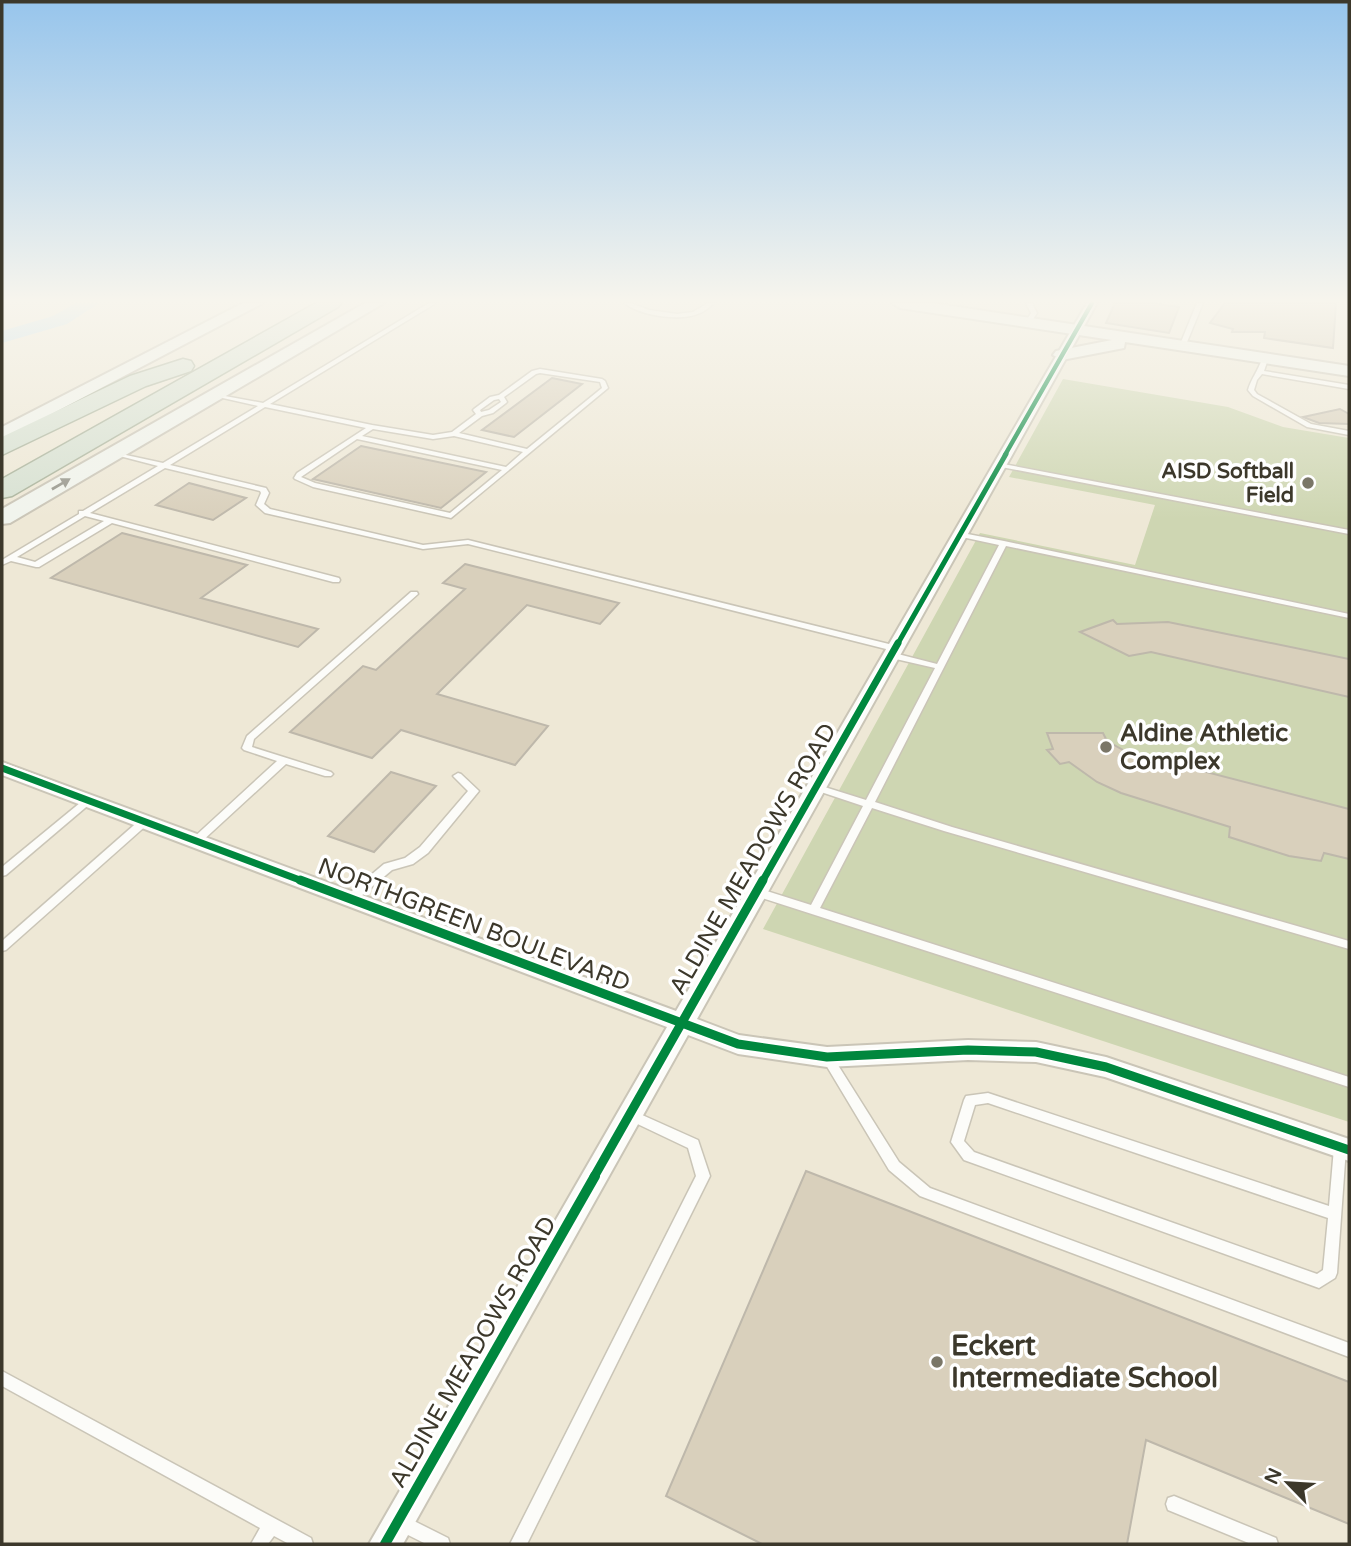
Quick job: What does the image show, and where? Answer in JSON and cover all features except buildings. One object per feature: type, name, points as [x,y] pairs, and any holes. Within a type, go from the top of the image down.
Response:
[{"type":"highway","points":[[2,447],[138,381],[156,375]]},
{"type":"highway","points":[[2,463],[166,375]]},
{"type":"highway","points":[[2,491],[205,375]]},
{"type":"main road","points":[[2,433],[115,375]]},
{"type":"main road","points":[[2,518],[251,375]]},
{"type":"street","name":"ALDINE MEADOWS ROAD","points":[[385,1544],[960,534],[998,465],[1040,375]]},
{"type":"street","name":"NORTHGREEN BOULEVARD","points":[[2,768],[738,1044],[827,1057],[968,1050],[1036,1052],[1106,1067],[1345,1149]]},
{"type":"lane","points":[[2,563],[312,375]]},
{"type":"lane","points":[[454,434],[480,414],[491,412],[505,402],[501,397],[534,375]]},
{"type":"lane","points":[[372,426],[297,478],[313,485],[451,516],[606,388],[602,381],[566,375]]},
{"type":"lane","points":[[1257,375],[1251,390],[1255,395],[1309,426],[1349,433]]},
{"type":"lane","points":[[1300,375],[1349,387]]},
{"type":"lane","points":[[216,395],[433,437],[454,434],[528,451]]},
{"type":"lane","points":[[355,437],[507,469]]},
{"type":"lane","points":[[114,453],[262,490],[265,493],[260,505],[268,511],[423,547],[468,542],[892,652],[940,667]]},
{"type":"lane","points":[[998,465],[1349,532]]},
{"type":"lane","points":[[82,513],[336,580]]},
{"type":"lane","points":[[10,558],[36,565],[110,521]]},
{"type":"lane","points":[[960,534],[1349,616]]},
{"type":"lane","points":[[814,910],[1003,543]]},
{"type":"lane","points":[[328,774],[247,748],[250,738],[414,594]]},
{"type":"lane","points":[[196,841],[284,760]]},
{"type":"lane","points":[[350,899],[388,867],[409,861],[424,850],[474,791],[458,776]]},
{"type":"lane","points":[[815,788],[1349,944]]},
{"type":"lane","points":[[2,872],[89,800]]},
{"type":"lane","points":[[2,947],[145,821]]},
{"type":"lane","points":[[756,892],[1349,1082]]},
{"type":"lane","points":[[827,1057],[894,1166],[925,1192],[1349,1350]]},
{"type":"lane","points":[[1335,1214],[988,1098],[971,1100],[957,1142],[969,1156],[1319,1281],[1330,1273],[1335,1214],[1345,1149]]},
{"type":"lane","points":[[518,1544],[703,1176],[693,1144],[631,1115]]},
{"type":"lane","points":[[2,1378],[305,1544]]},
{"type":"lane","points":[[1174,1504],[1270,1544]]},
{"type":"lane","points":[[398,1522],[442,1544]]},
{"type":"lane","points":[[259,1544],[271,1525]]},
{"type":"green space","name":"Aldine Athletic Complex","points":[[1063,379],[1228,407],[1283,427],[1349,438],[1349,1122],[763,929],[980,533],[1135,565],[1155,505],[1009,477]]},
{"type":"cycle path","points":[[385,1544],[1051,375]]},
{"type":"cycle path","points":[[2,768],[738,1044],[827,1057],[968,1050],[1036,1052],[1106,1067],[1349,1150]]},
{"type":"place","name":"AISD Softball Field","points":[[1308,483]]},
{"type":"place","name":"Aldine Athletic Complex","points":[[1106,747]]},
{"type":"place","name":"Eckert Intermediate School","points":[[937,1362]]}]
